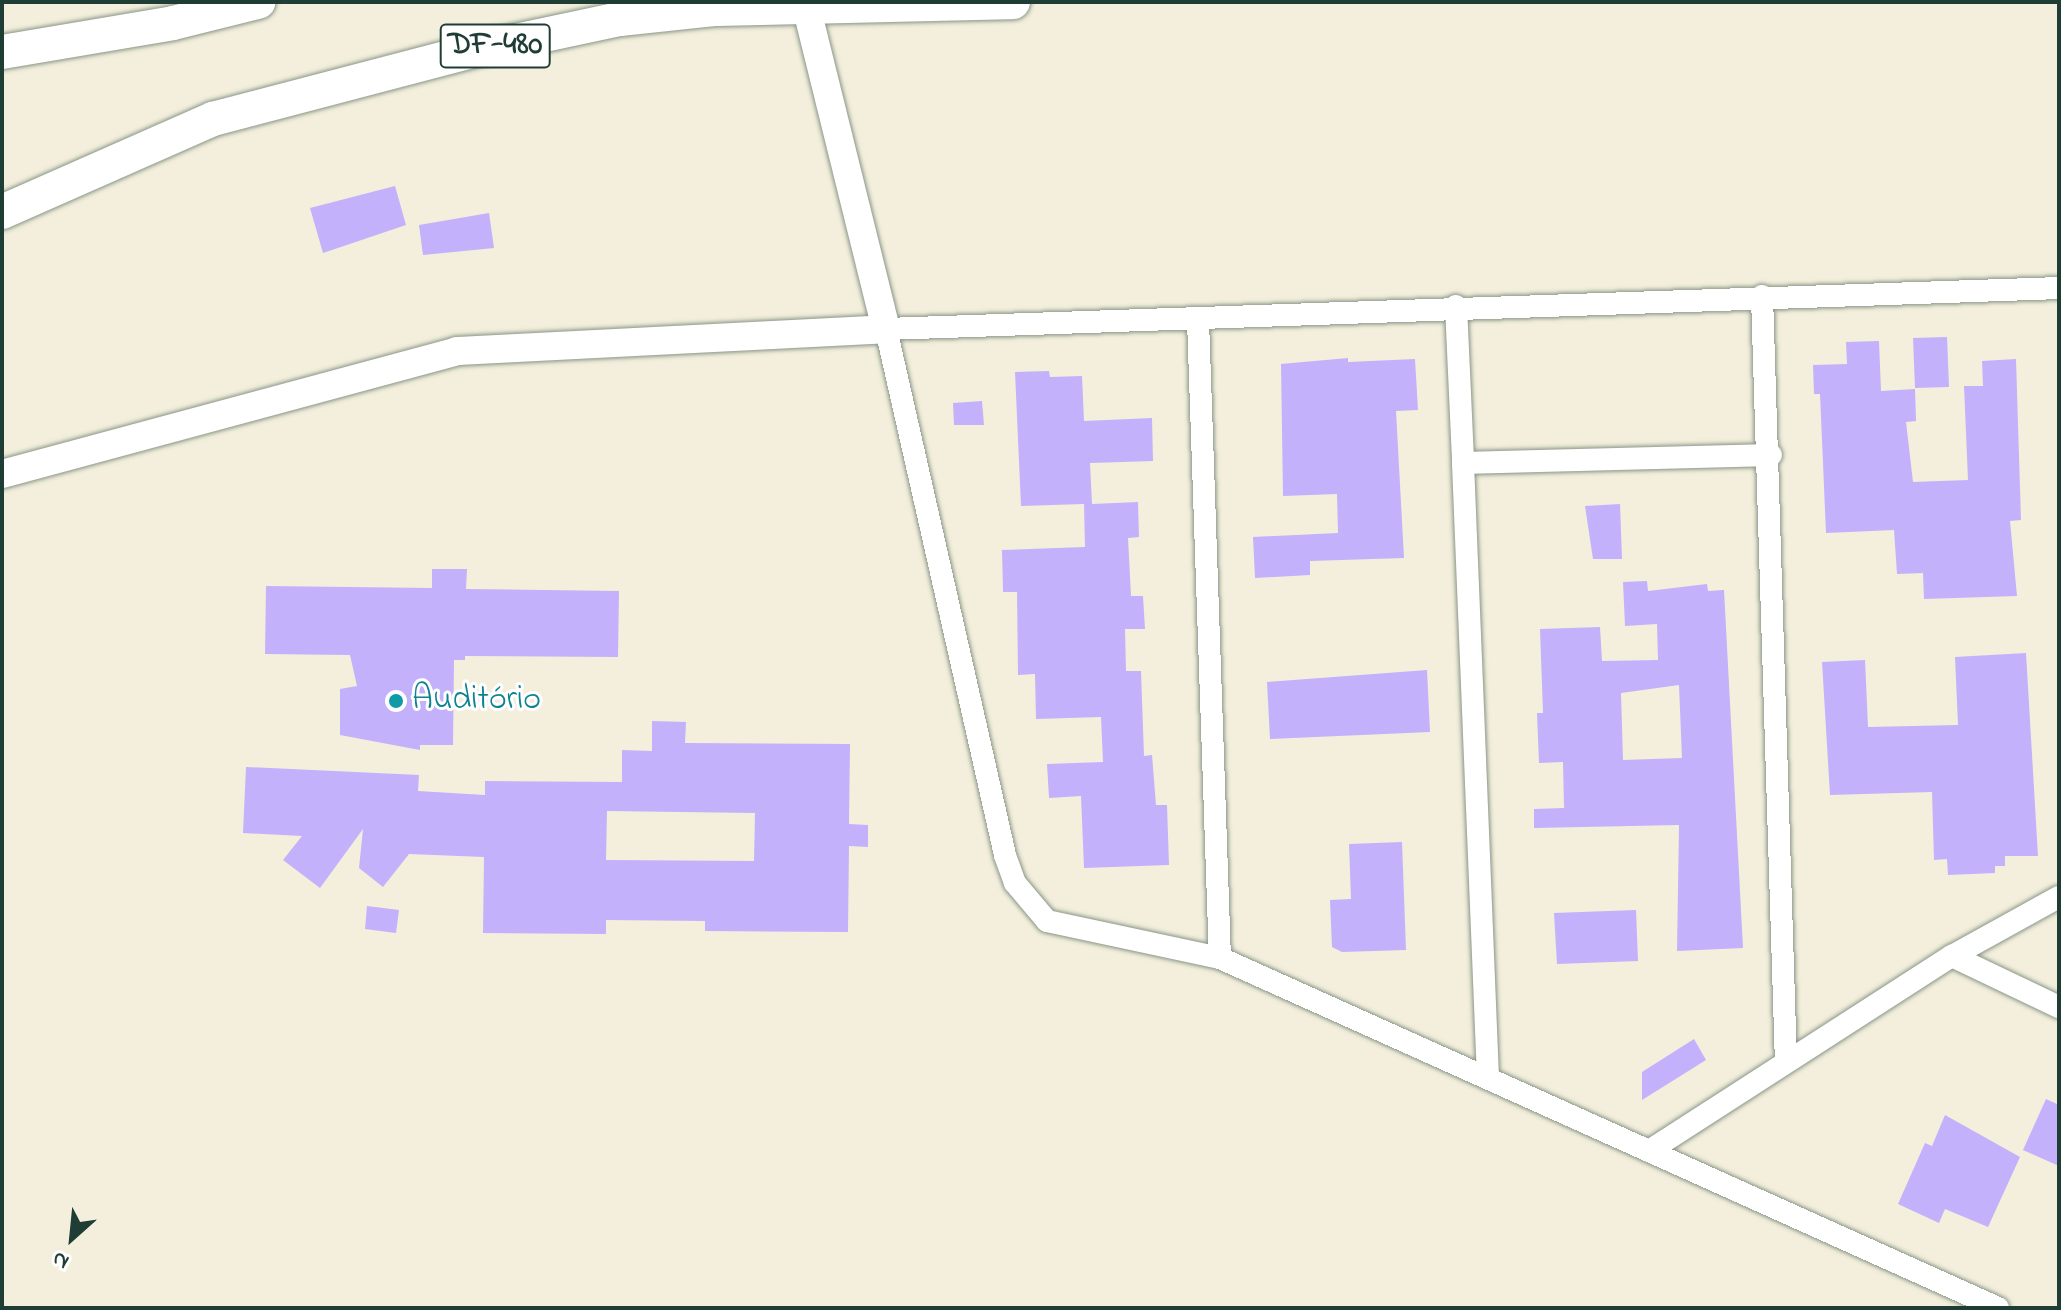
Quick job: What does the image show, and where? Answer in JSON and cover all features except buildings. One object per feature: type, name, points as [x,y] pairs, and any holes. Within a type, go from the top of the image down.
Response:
[{"type":"main road","points":[[2,52],[258,2]]},
{"type":"main road","name":"DF-480","points":[[2,212],[213,119],[483,48],[620,19],[806,5],[1013,2]]},
{"type":"street","points":[[806,5],[886,329],[1015,883],[1030,905],[1061,928],[1220,958],[1998,1308]]},
{"type":"street","points":[[2,474],[457,351],[886,329],[1198,320],[1456,306],[2059,288]]},
{"type":"street","points":[[1762,296],[1771,455],[1786,1062]]},
{"type":"street","points":[[1456,306],[1488,1078]]},
{"type":"street","points":[[1198,320],[1220,958]]},
{"type":"street","points":[[1463,463],[1771,455]]},
{"type":"street","points":[[1649,1151],[1952,956],[2059,897]]},
{"type":"street","points":[[1952,956],[2059,1007]]},
{"type":"place","name":"Auditório","points":[[396,701]]}]
